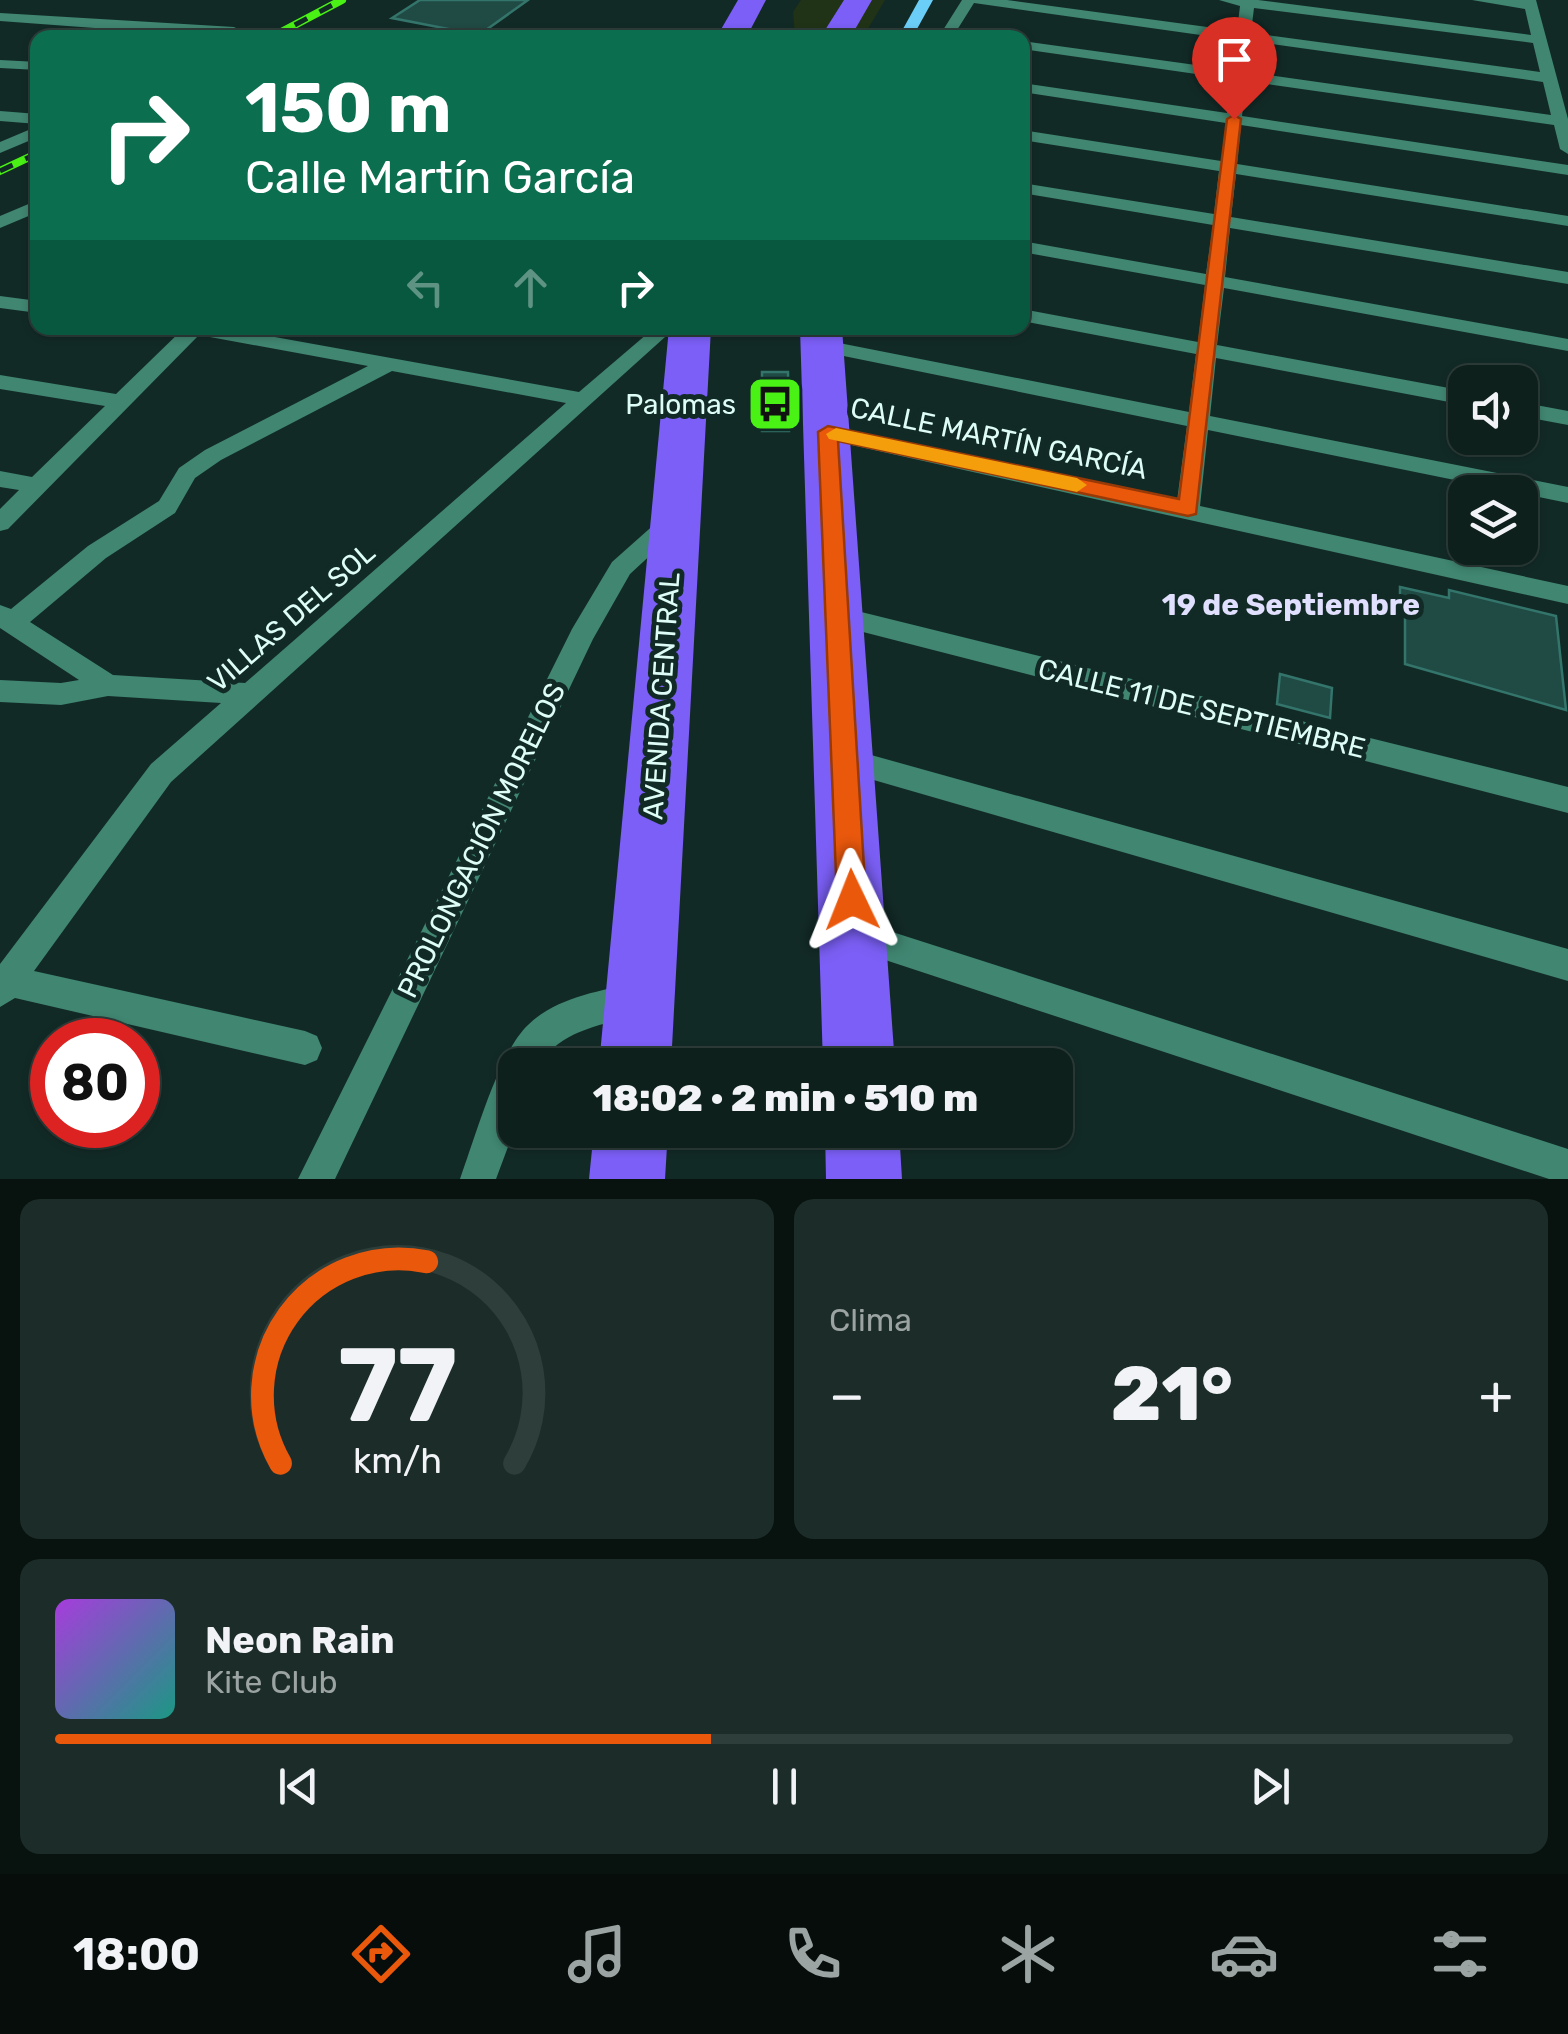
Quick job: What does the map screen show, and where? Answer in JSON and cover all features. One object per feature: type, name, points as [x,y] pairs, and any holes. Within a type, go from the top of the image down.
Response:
[{"type":"highway","points":[[735,30],[752,0]]},
{"type":"highway","points":[[879,30],[897,0]]},
{"type":"highway","name":"AVENIDA CENTRAL","points":[[636,1048],[689,335]]},
{"type":"highway","points":[[822,337],[858,1048]]},
{"type":"highway","points":[[628,1179],[630,1148]]},
{"type":"highway","points":[[863,1148],[864,1179]]},
{"type":"main road","points":[[734,30],[742,0]]},
{"type":"main road","points":[[846,19],[874,0]]},
{"type":"main road","points":[[910,30],[926,0]]},
{"type":"street","points":[[950,30],[969,0]]},
{"type":"street","points":[[978,0],[1550,78]]},
{"type":"street","points":[[1226,0],[1540,40]]},
{"type":"street","points":[[1479,0],[1530,3],[1568,148]]},
{"type":"street","points":[[1188,508],[1248,1]]},
{"type":"street","points":[[2,16],[27,4]]},
{"type":"street","points":[[2,16],[219,30]]},
{"type":"street","points":[[1030,47],[1561,122]]},
{"type":"street","points":[[0,64],[30,66]]},
{"type":"street","points":[[1030,88],[1568,170]]},
{"type":"street","points":[[0,116],[30,118]]},
{"type":"street","points":[[0,148],[30,135]]},
{"type":"street","points":[[1030,136],[1568,221]]},
{"type":"street","points":[[1030,189],[1568,278]]},
{"type":"street","points":[[6,220],[30,208]]},
{"type":"street","points":[[1030,247],[1568,345]]},
{"type":"street","points":[[0,302],[30,306]]},
{"type":"street","points":[[1030,316],[1448,395]]},
{"type":"street","points":[[0,523],[188,335]]},
{"type":"street","points":[[234,335],[584,400]]},
{"type":"street","name":"VILLAS DEL SOL","points":[[4,986],[160,773],[657,335]]},
{"type":"street","points":[[822,337],[1199,420],[1568,495]]},
{"type":"street","points":[[108,685],[58,656],[7,618],[167,507],[188,473],[213,455],[391,363]]},
{"type":"street","points":[[0,382],[123,402]]},
{"type":"street","points":[[1538,412],[1568,418]]},
{"type":"street","name":"CALLE MARTÍN GARCÍA","points":[[828,432],[1568,594]]},
{"type":"street","points":[[0,479],[37,486]]},
{"type":"street","name":"PROLONGACIÓN MORELOS","points":[[316,1179],[581,636],[621,568],[674,520]]},
{"type":"street","name":"CALLE 11 DE SEPTIEMBRE","points":[[837,616],[1568,800]]},
{"type":"street","points":[[0,692],[61,694],[108,685],[248,694]]},
{"type":"street","points":[[846,760],[1568,965]]},
{"type":"street","points":[[853,935],[1568,1167]]},
{"type":"street","points":[[4,986],[305,1048]]},
{"type":"street","points":[[528,1048],[570,1014],[640,998]]},
{"type":"street","points":[[478,1179],[498,1126]]},
{"type":"green space","points":[[801,0],[885,0],[867,30],[794,30],[793,12]]},
{"type":"building","points":[[420,0],[528,0],[486,30],[453,30],[392,18]]},
{"type":"building","points":[[762,372],[788,372],[789,431],[762,431]]},
{"type":"building","points":[[1400,587],[1449,598],[1449,590],[1556,616],[1566,710],[1405,664],[1405,611],[1400,610]]},
{"type":"building","points":[[1280,674],[1332,688],[1330,718],[1277,704]]},
{"type":"railway","points":[[285,30],[342,0]]},
{"type":"railway","points":[[0,171],[30,157]]},
{"type":"slow traffic","points":[[836,434],[1077,485]]},
{"type":"place","name":"Palomas","points":[[775,404]]},
{"type":"district","name":"19 de Septiembre","points":[[1291,605]]},
{"type":"route","points":[[852,900],[828,432],[1188,508],[1234,119]]}]
